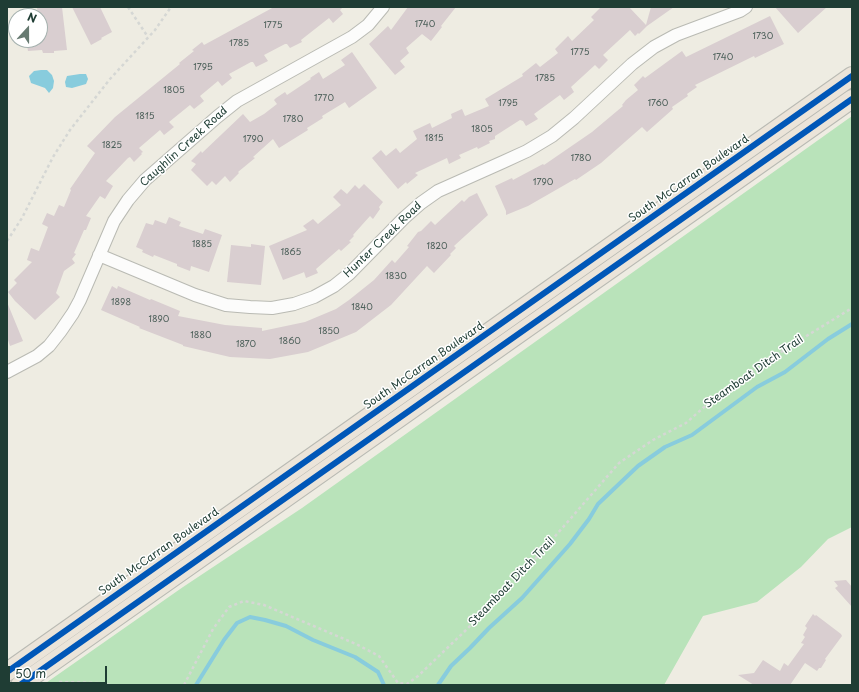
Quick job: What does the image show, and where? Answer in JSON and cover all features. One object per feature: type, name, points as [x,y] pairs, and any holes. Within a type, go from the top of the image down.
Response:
[{"type":"main road","name":"South McCarran Boulevard","points":[[7,672],[852,76]]},
{"type":"main road","points":[[20,685],[852,99]]},
{"type":"street","name":"Caughlin Creek Road","points":[[7,372],[37,356],[49,346],[60,332],[73,313],[114,221],[128,200],[145,180],[217,116],[237,101],[352,37],[368,25],[384,7]]},
{"type":"street","name":"Hunter Creek Road","points":[[99,255],[195,295],[226,305],[250,308],[272,308],[294,304],[314,297],[334,286],[349,274],[404,218],[420,203],[438,190],[515,157],[552,136],[574,118],[632,64],[654,47],[676,35],[740,11],[746,7]]},
{"type":"path","points":[[128,7],[148,37]]},
{"type":"path","points":[[7,241],[22,218],[53,157],[70,130],[110,79],[155,30],[171,7]]},
{"type":"path","points":[[54,685],[59,682],[98,683],[111,685]]},
{"type":"green space","points":[[852,116],[852,527],[828,539],[801,567],[757,602],[703,616],[664,685],[43,685],[183,587],[302,508]]},
{"type":"water","points":[[47,70],[52,75],[54,81],[53,88],[49,93],[45,88],[31,83],[29,76],[34,71]]},
{"type":"water","points":[[86,74],[88,79],[86,84],[72,88],[66,87],[65,82],[67,76]]},
{"type":"building","points":[[62,7],[67,50],[54,51],[54,53],[43,53],[42,50],[28,51],[27,48],[48,48],[48,8],[37,8]]},
{"type":"building","points":[[72,7],[100,7],[112,32],[91,45]]},
{"type":"building","points":[[274,7],[343,7],[340,10],[343,14],[333,23],[329,18],[301,40],[302,42],[290,48],[287,44],[285,44],[264,55],[268,61],[256,67],[253,62],[251,62],[229,74],[232,78],[222,86],[218,81],[200,96],[204,101],[194,109],[190,105],[169,122],[174,127],[164,135],[160,130],[139,148],[143,152],[134,162],[130,157],[128,158],[106,181],[113,186],[105,199],[100,196],[86,216],[91,218],[74,253],[76,254],[72,259],[75,263],[64,271],[56,293],[60,297],[35,320],[15,301],[8,292],[17,283],[14,280],[32,262],[27,260],[31,248],[39,251],[48,227],[42,224],[47,213],[54,216],[59,205],[64,207],[71,190],[70,189],[95,153],[87,146],[115,117],[180,64],[179,63],[194,51],[192,50],[202,42],[204,45]]},
{"type":"building","points":[[408,7],[456,7],[431,41],[422,34],[406,48],[409,53],[400,61],[405,67],[395,75],[369,44],[388,26],[391,30]]},
{"type":"building","points":[[601,7],[629,7],[646,25],[651,7],[674,7],[647,26],[639,34],[638,33],[635,36],[630,30],[603,55],[608,60],[599,69],[595,65],[571,87],[574,92],[564,100],[560,95],[534,114],[538,119],[526,126],[523,121],[520,120],[495,136],[495,139],[489,141],[490,143],[478,149],[477,147],[459,155],[461,158],[449,164],[447,158],[415,173],[418,175],[398,189],[372,158],[381,150],[386,156],[396,148],[400,153],[417,139],[413,131],[430,123],[432,128],[452,118],[451,114],[462,109],[465,116],[489,106],[485,99],[523,76],[522,74],[536,63],[540,67],[558,53],[555,49],[568,36],[572,41],[594,20],[591,17]]},
{"type":"building","points":[[775,7],[827,7],[798,33]]},
{"type":"building","points":[[770,16],[784,44],[755,58],[754,56],[695,85],[697,87],[687,94],[688,96],[672,107],[673,109],[647,132],[642,127],[601,163],[576,180],[575,179],[528,206],[506,215],[506,211],[495,186],[512,178],[513,180],[543,164],[544,165],[592,132],[623,106],[622,105],[626,100],[638,90],[634,85],[643,76],[645,78],[682,51],[686,57]]},
{"type":"building","points":[[352,52],[377,88],[349,108],[345,102],[322,116],[323,118],[307,128],[308,130],[279,148],[273,139],[253,157],[255,158],[238,172],[239,173],[230,182],[225,176],[216,185],[212,181],[207,186],[191,170],[196,164],[191,161],[201,151],[202,153],[243,114],[250,122],[277,104],[274,100],[285,92],[287,95],[319,72],[323,79],[345,65],[341,60]]},
{"type":"building","points":[[364,184],[383,202],[373,219],[370,216],[353,235],[354,236],[349,241],[351,242],[341,251],[339,249],[316,269],[318,273],[306,278],[304,272],[283,280],[269,246],[307,230],[303,226],[313,219],[318,224],[341,205],[333,197],[341,189],[347,194],[355,185],[359,189]]},
{"type":"building","points":[[477,193],[488,215],[454,246],[456,248],[450,254],[451,255],[434,273],[427,266],[391,305],[356,332],[308,352],[270,359],[230,357],[183,346],[139,328],[140,327],[101,310],[112,286],[117,289],[118,286],[180,311],[178,316],[225,325],[262,328],[262,331],[305,322],[336,309],[349,300],[374,280],[392,260],[395,263],[409,247],[407,246],[418,232],[431,221],[435,225],[462,200],[464,202],[469,197]]},
{"type":"building","points":[[169,217],[181,222],[179,226],[203,234],[205,229],[222,235],[209,272],[191,266],[190,271],[154,255],[153,257],[142,252],[143,250],[136,247],[146,223],[153,225],[155,220],[166,224]]},
{"type":"building","points":[[251,244],[265,246],[261,285],[227,282],[231,245],[251,247]]},
{"type":"building","points":[[7,302],[23,341],[10,346],[7,337]]},
{"type":"building","points":[[846,580],[852,587],[852,607],[835,588],[838,586],[834,581]]},
{"type":"building","points":[[813,614],[842,636],[825,659],[826,660],[821,668],[817,671],[805,663],[790,685],[754,685],[738,675],[754,673],[763,660],[780,671],[784,663],[788,666],[804,644],[801,643],[805,637],[803,635],[807,628],[805,626]]},
{"type":"waterway","points":[[438,685],[451,666],[522,598],[570,544],[589,519],[598,504],[638,466],[665,447],[692,435],[757,387],[785,372],[828,339],[852,324]]},
{"type":"waterway","points":[[196,685],[224,640],[237,623],[250,617],[286,626],[313,640],[355,657],[378,672],[384,685]]},
{"type":"cycle path","points":[[7,672],[852,76]]},
{"type":"cycle path","points":[[20,685],[852,99]]}]
